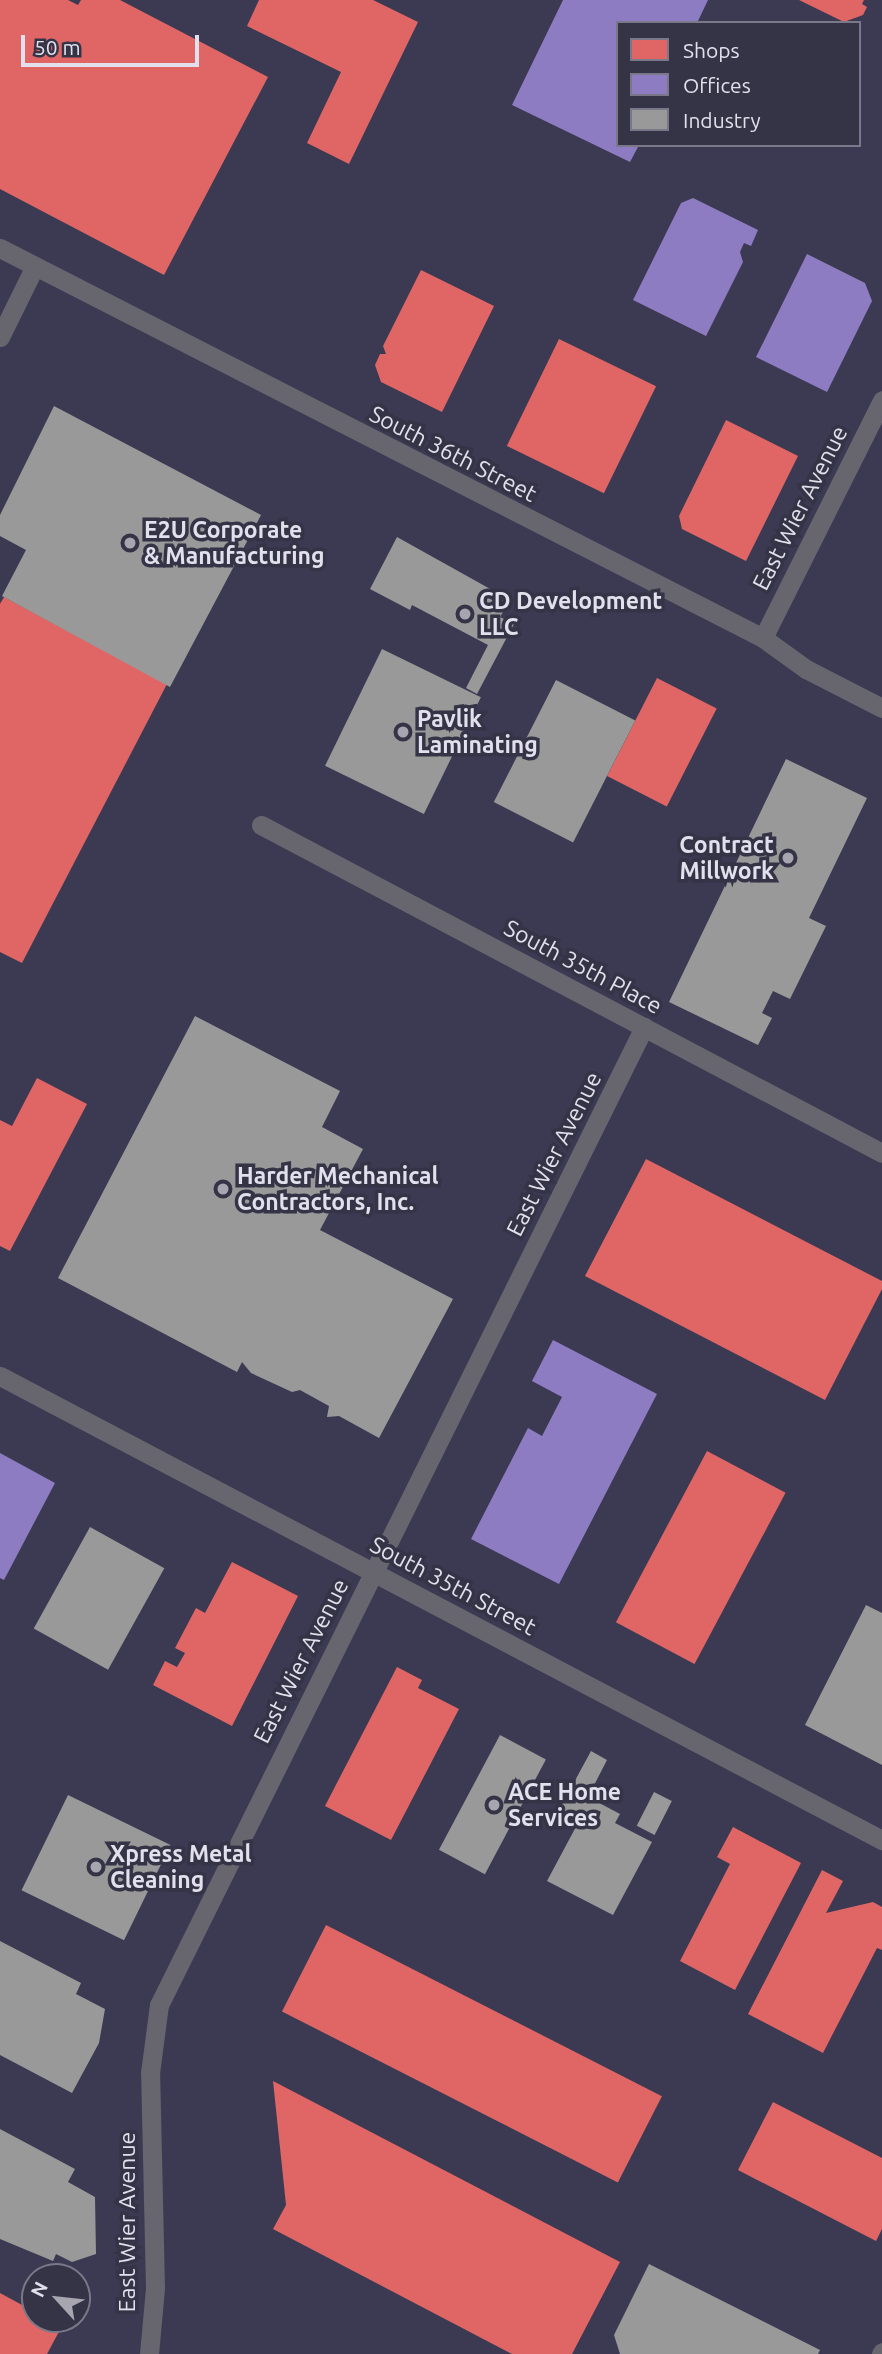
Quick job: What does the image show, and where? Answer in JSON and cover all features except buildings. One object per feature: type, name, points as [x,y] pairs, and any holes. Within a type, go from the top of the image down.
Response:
[{"type":"street","name":"South 36th Street","points":[[0,248],[762,638],[806,669],[882,708]]},
{"type":"street","points":[[0,337],[35,266]]},
{"type":"street","name":"East Wier Avenue","points":[[762,638],[882,400]]},
{"type":"street","name":"South 35th Place","points":[[261,825],[882,1153]]},
{"type":"street","name":"East Wier Avenue","points":[[149,2354],[155,2288],[150,2073],[159,2005],[644,1027]]},
{"type":"street","name":"South 35th Street","points":[[0,1376],[882,1840]]},
{"type":"shaded area","points":[[0,0],[882,0],[882,2354],[0,2354]]},
{"type":"place","name":"E2U Corporate & Manufacturing","points":[[130,543]]},
{"type":"place","name":"CD Development LLC","points":[[465,614]]},
{"type":"place","name":"Pavlik Laminating","points":[[403,732]]},
{"type":"place","name":"Contract Millwork","points":[[788,858]]},
{"type":"place","name":"Harder Mechanical Contractors, Inc.","points":[[223,1189]]},
{"type":"place","name":"ACE Home Services","points":[[494,1805]]},
{"type":"place","name":"Xpress Metal Cleaning","points":[[96,1867]]}]
